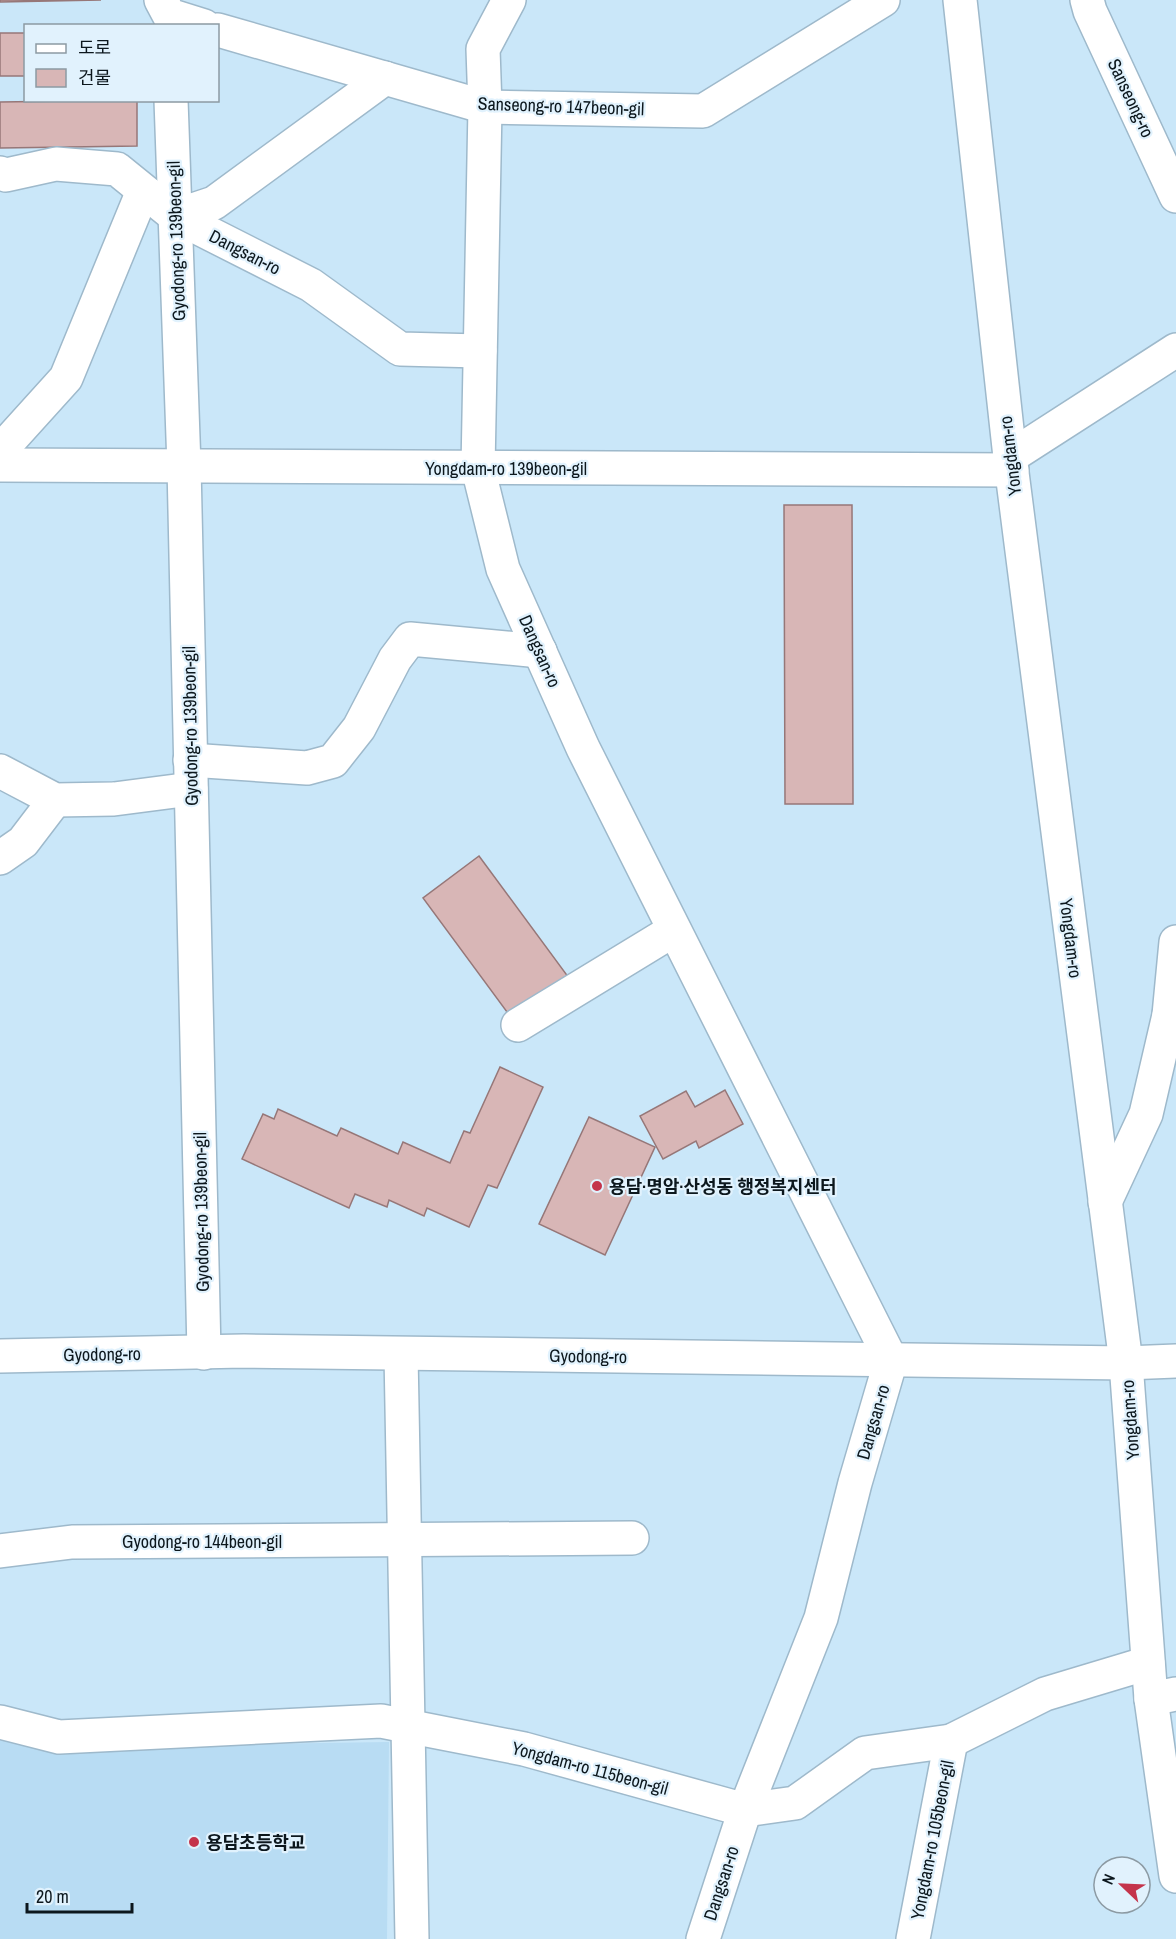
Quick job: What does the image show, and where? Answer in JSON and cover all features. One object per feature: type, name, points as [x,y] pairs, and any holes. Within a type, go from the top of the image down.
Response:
[{"type":"street","name":"Dangsan-ro","points":[[509,0],[483,49],[485,107],[478,468],[503,569],[583,748],[891,1360],[855,1483],[821,1618],[745,1810],[703,1939]]},
{"type":"street","name":"Sanseong-ro 147beon-gil","points":[[219,30],[485,107],[703,111],[883,0]]},
{"type":"street","name":"Yongdam-ro","points":[[960,0],[1011,464],[1126,1363],[1148,1663],[1163,1696],[1176,1876]]},
{"type":"street","name":"Sanseong-ro","points":[[1087,0],[1090,11],[1176,196]]},
{"type":"street","points":[[167,10],[199,24]]},
{"type":"street","name":"Dangsan-ro","points":[[175,216],[214,203],[385,78]]},
{"type":"street","name":"Gyodong-ro 139beon-gil","points":[[171,102],[184,466],[204,1353]]},
{"type":"street","points":[[0,173],[6,175],[56,164],[117,170],[175,216]]},
{"type":"street","name":"Gyodong-ro 139beon-gil","points":[[0,451],[66,378],[143,190]]},
{"type":"street","name":"Dangsan-ro","points":[[175,216],[311,285],[400,349],[480,351]]},
{"type":"street","points":[[1011,464],[1176,350]]},
{"type":"street","name":"Yongdam-ro 139beon-gil","points":[[0,465],[478,468],[1011,464]]},
{"type":"street","points":[[0,771],[56,800],[114,798],[191,775],[307,768],[333,761],[359,728],[395,658],[410,639],[540,651]]},
{"type":"street","points":[[0,858],[23,842],[56,800]]},
{"type":"street","points":[[518,1025],[674,930]]},
{"type":"street","points":[[1105,1202],[1146,1114],[1172,1012],[1176,942]]},
{"type":"street","name":"Gyodong-ro","points":[[0,1356],[204,1353],[1126,1363],[1176,1361]]},
{"type":"street","points":[[401,1354],[412,1939]]},
{"type":"street","name":"Gyodong-ro 144beon-gil","points":[[0,1551],[72,1542],[632,1538]]},
{"type":"street","name":"Yongdam-ro 115beon-gil","points":[[0,1722],[59,1737],[381,1721],[524,1749],[745,1810],[795,1803],[865,1753],[951,1741],[1045,1694],[1148,1663]]},
{"type":"street","name":"Yongdam-ro 105beon-gil","points":[[913,1939],[951,1741]]},
{"type":"shaded area","name":"용담초등학교","points":[[0,1737],[38,1747],[389,1742],[387,1939],[0,1939]]},
{"type":"building","points":[[0,0],[101,0],[0,2]]},
{"type":"building","points":[[0,33],[24,33],[24,76],[0,76]]},
{"type":"building","points":[[0,102],[137,102],[137,146],[0,148]]},
{"type":"building","points":[[784,505],[852,505],[853,804],[785,804]]},
{"type":"building","points":[[479,856],[569,978],[513,1020],[423,898]]},
{"type":"building","points":[[500,1067],[543,1087],[497,1188],[488,1185],[469,1227],[427,1208],[424,1216],[389,1200],[387,1207],[355,1194],[349,1208],[242,1159],[263,1114],[274,1119],[278,1109],[337,1136],[341,1128],[398,1154],[403,1142],[450,1163],[464,1131],[470,1133]]},
{"type":"building","points":[[725,1090],[743,1124],[699,1148],[696,1141],[663,1159],[640,1116],[686,1091],[695,1107]]},
{"type":"building","name":"용담·명암·산성동 행정복지센터","points":[[589,1117],[655,1147],[605,1255],[539,1224]]},
{"type":"place","name":"용담·명암·산성동 행정복지센터","points":[[597,1186]]},
{"type":"place","name":"용담초등학교","points":[[194,1842]]}]
